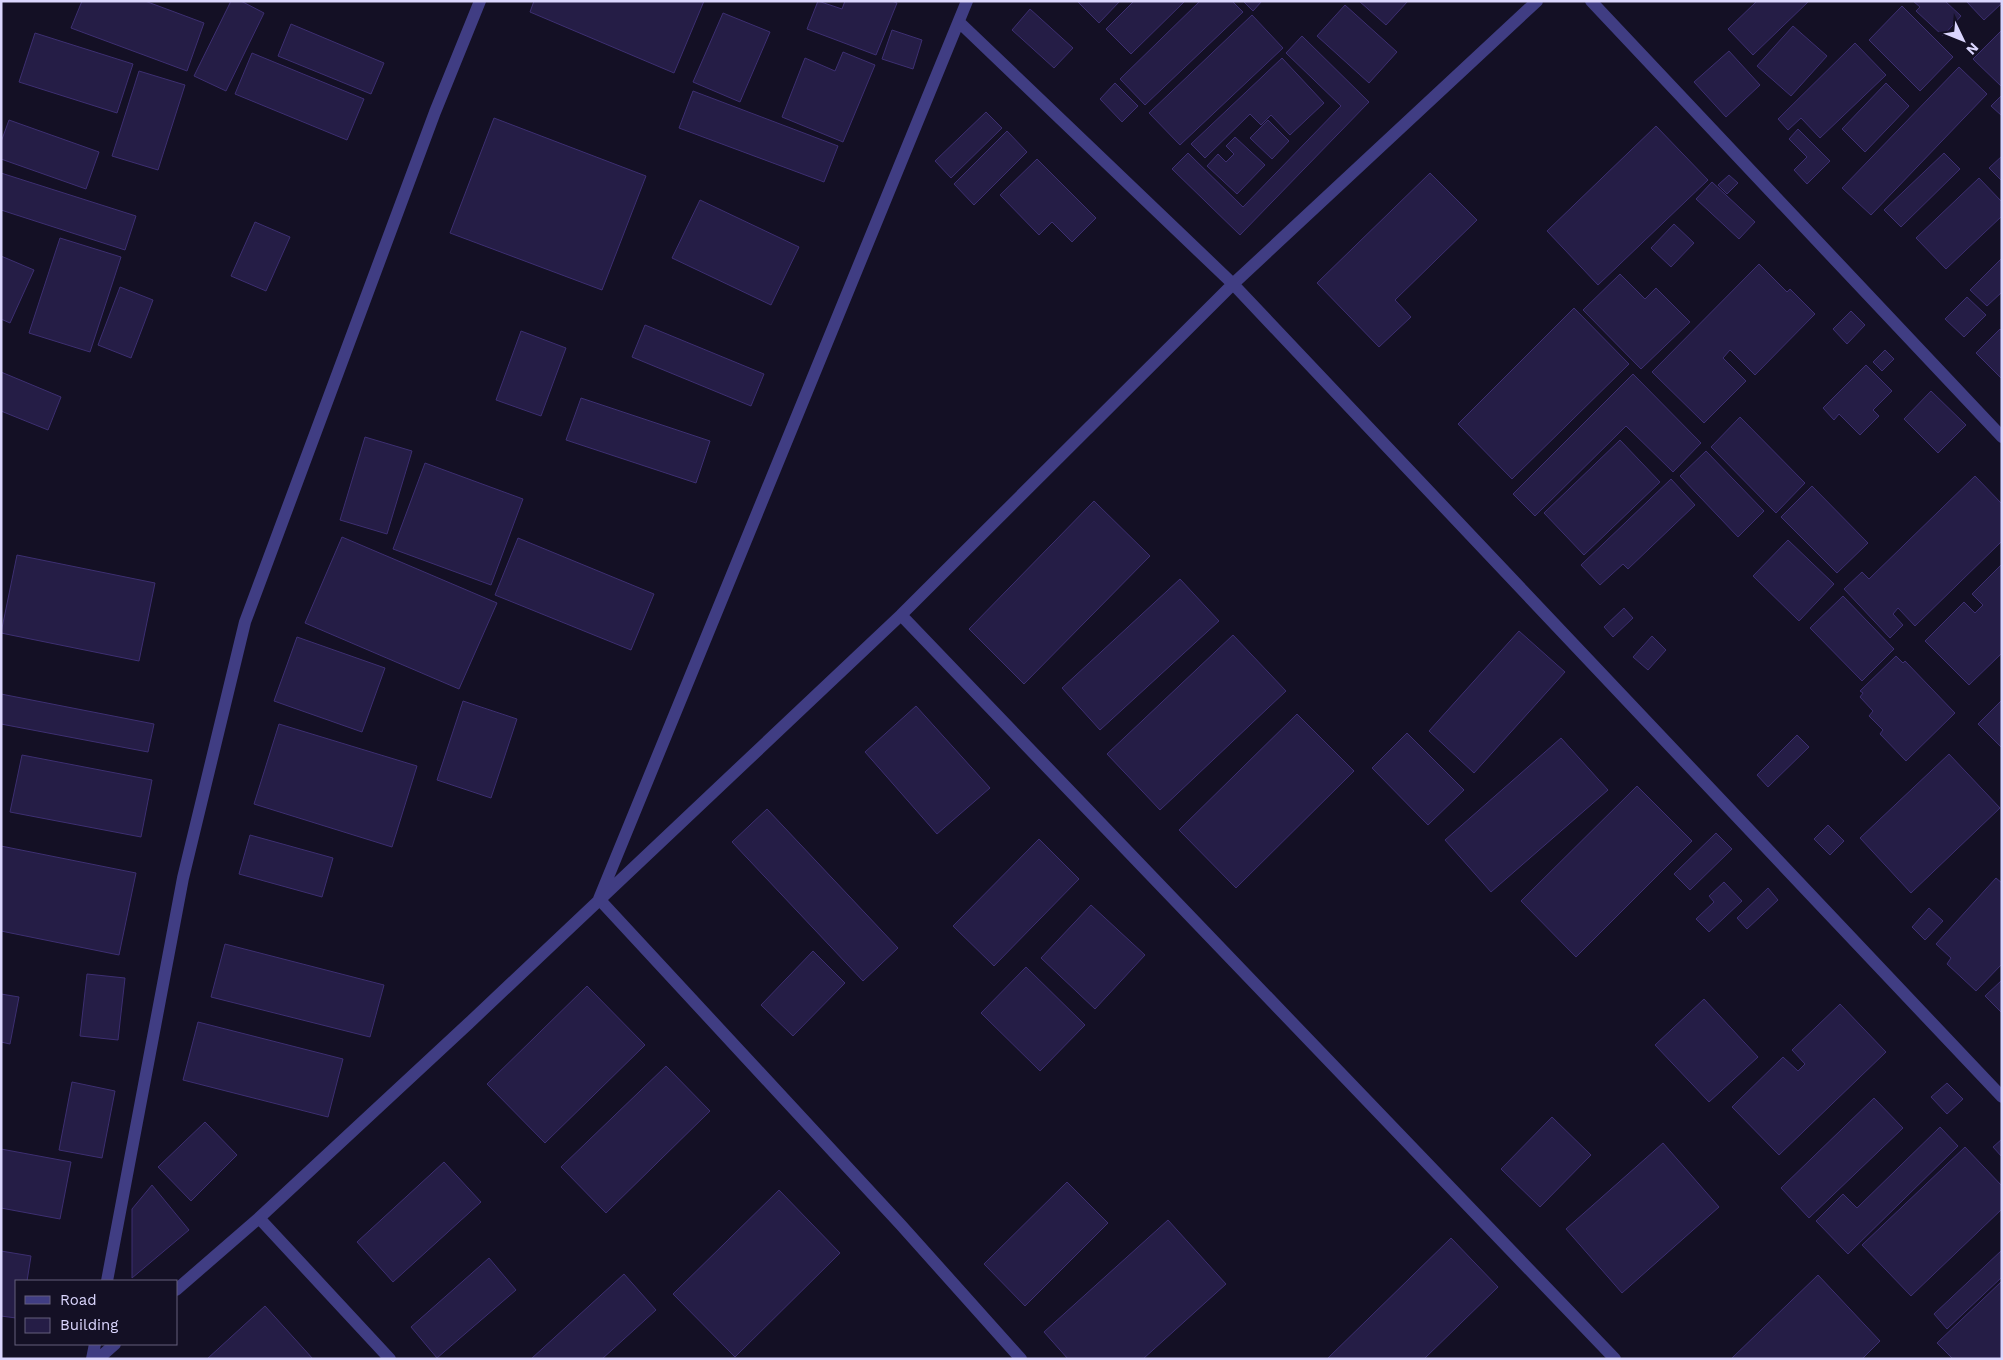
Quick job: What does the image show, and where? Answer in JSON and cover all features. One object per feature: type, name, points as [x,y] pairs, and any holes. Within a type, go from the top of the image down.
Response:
[{"type":"street","points":[[107,1280],[183,878],[245,622],[435,112],[480,1]]},
{"type":"street","points":[[599,899],[967,1]]},
{"type":"street","points":[[178,1288],[258,1218],[468,1024],[901,615],[1234,284],[1537,1]]},
{"type":"street","points":[[1591,1],[2002,437]]},
{"type":"street","points":[[959,22],[1234,284],[2002,1097]]},
{"type":"street","points":[[901,615],[1615,1359]]},
{"type":"street","points":[[599,899],[901,1225],[1021,1359]]},
{"type":"street","points":[[258,1218],[390,1359]]},
{"type":"street","points":[[92,1359],[95,1345]]},
{"type":"street","points":[[98,1359],[114,1345]]},
{"type":"building","points":[[82,1],[145,1],[204,23],[187,71],[71,28]]},
{"type":"building","points":[[231,1],[241,1],[264,13],[226,91],[194,76]]},
{"type":"building","points":[[534,1],[704,1],[674,73],[530,12]]},
{"type":"building","points":[[818,1],[842,9],[845,1],[892,1],[897,3],[876,55],[807,29]]},
{"type":"building","points":[[1077,1],[1120,1],[1099,23]]},
{"type":"building","points":[[1134,1],[1185,1],[1131,54],[1106,29]]},
{"type":"building","points":[[1200,1],[1232,1],[1243,12],[1145,105],[1120,79]]},
{"type":"building","points":[[1243,1],[1262,1],[1253,11]]},
{"type":"building","points":[[1359,1],[1408,1],[1386,25]]},
{"type":"building","points":[[1757,1],[1809,1],[1753,55],[1728,29]]},
{"type":"building","points":[[1913,1],[1945,1],[1961,16],[1943,36],[1916,11],[1920,7]]},
{"type":"building","points":[[1966,1],[2002,1],[2002,3],[1984,20]]},
{"type":"building","points":[[1345,5],[1397,52],[1369,83],[1317,36]]},
{"type":"building","points":[[1902,6],[1953,57],[1920,91],[1869,40]]},
{"type":"building","points":[[1030,9],[1073,48],[1054,68],[1012,30]]},
{"type":"building","points":[[723,13],[770,32],[740,102],[693,82]]},
{"type":"building","points":[[1252,15],[1283,48],[1180,145],[1149,113]]},
{"type":"building","points":[[291,24],[384,63],[371,94],[278,56]]},
{"type":"building","points":[[1793,26],[1827,56],[1791,96],[1757,66]]},
{"type":"building","points":[[892,30],[922,40],[913,69],[882,59]]},
{"type":"building","points":[[2002,30],[2002,87],[1973,59]]},
{"type":"building","points":[[35,33],[133,64],[117,113],[19,82]]},
{"type":"building","points":[[1302,36],[1369,102],[1240,235],[1172,169],[1188,153],[1243,207],[1341,106],[1286,53]]},
{"type":"building","points":[[1855,43],[1886,75],[1820,138],[1801,118],[1788,130],[1778,119]]},
{"type":"building","points":[[1729,51],[1760,85],[1726,117],[1694,82]]},
{"type":"building","points":[[843,52],[875,65],[843,142],[782,117],[805,58],[835,71]]},
{"type":"building","points":[[252,53],[364,99],[347,140],[235,94]]},
{"type":"building","points":[[1282,58],[1324,103],[1290,135],[1271,115],[1261,125],[1250,114],[1205,158],[1191,144]]},
{"type":"building","points":[[1959,67],[1987,94],[1871,215],[1842,188]]},
{"type":"building","points":[[139,71],[185,85],[158,170],[112,156]]},
{"type":"building","points":[[1115,83],[1138,106],[1122,122],[1100,99]]},
{"type":"building","points":[[1886,83],[1909,106],[1865,152],[1842,129]]},
{"type":"building","points":[[693,91],[838,146],[824,182],[679,128]]},
{"type":"building","points":[[2002,95],[2002,116],[1991,106]]},
{"type":"building","points":[[986,112],[1002,128],[951,178],[935,161]]},
{"type":"building","points":[[494,118],[646,176],[602,290],[450,233]]},
{"type":"building","points":[[9,120],[99,152],[86,189],[1,159],[1,142]]},
{"type":"building","points":[[1268,120],[1289,141],[1272,159],[1250,138]]},
{"type":"building","points":[[1656,126],[1708,180],[1598,285],[1547,231]]},
{"type":"building","points":[[1798,129],[1830,161],[1807,184],[1794,170],[1807,157],[1789,139]]},
{"type":"building","points":[[1007,131],[1027,152],[974,205],[954,184]]},
{"type":"building","points":[[1235,137],[1265,165],[1237,194],[1207,166],[1218,154],[1226,162],[1234,154],[1226,146]]},
{"type":"building","points":[[1944,153],[1960,169],[1901,227],[1884,210]]},
{"type":"building","points":[[2002,156],[2002,181],[1989,168]]},
{"type":"building","points":[[1037,159],[1096,218],[1072,242],[1052,222],[1039,235],[1000,195]]},
{"type":"building","points":[[1,173],[136,216],[125,250],[1,210]]},
{"type":"building","points":[[1430,173],[1477,220],[1395,300],[1411,317],[1379,347],[1317,283]]},
{"type":"building","points":[[1729,175],[1738,183],[1727,194],[1718,185]]},
{"type":"building","points":[[1979,178],[2002,202],[2002,216],[1946,269],[1916,238]]},
{"type":"building","points":[[1712,182],[1755,222],[1739,239],[1696,199]]},
{"type":"building","points":[[700,200],[799,247],[771,305],[672,258]]},
{"type":"building","points":[[255,222],[290,237],[266,291],[231,276]]},
{"type":"building","points":[[1674,224],[1694,243],[1671,267],[1651,248]]},
{"type":"building","points":[[60,238],[121,257],[90,352],[29,333]]},
{"type":"building","points":[[1,256],[34,270],[10,323],[1,319]]},
{"type":"building","points":[[2002,258],[2002,292],[1987,306],[1970,290]]},
{"type":"building","points":[[1759,264],[1787,292],[1790,289],[1815,314],[1755,375],[1730,350],[1723,358],[1746,381],[1704,423],[1652,372]]},
{"type":"building","points":[[1620,274],[1645,299],[1656,288],[1690,322],[1641,369],[1583,310]]},
{"type":"building","points":[[120,287],[153,300],[131,358],[98,345]]},
{"type":"building","points":[[1967,297],[1986,315],[1964,337],[1945,319]]},
{"type":"building","points":[[1574,308],[1629,364],[1512,479],[1458,424]]},
{"type":"building","points":[[1851,311],[1865,325],[1847,344],[1833,329]]},
{"type":"building","points":[[645,325],[764,374],[751,406],[632,357]]},
{"type":"building","points":[[2000,329],[2002,331],[2002,379],[1976,353]]},
{"type":"building","points":[[521,331],[566,348],[541,416],[496,400]]},
{"type":"building","points":[[1885,350],[1894,359],[1882,371],[1873,362]]},
{"type":"building","points":[[1866,365],[1892,391],[1873,410],[1879,416],[1860,435],[1839,414],[1834,420],[1823,408]]},
{"type":"building","points":[[1,372],[61,397],[48,430],[1,411]]},
{"type":"building","points":[[1633,374],[1701,443],[1673,472],[1626,426],[1535,516],[1513,494]]},
{"type":"building","points":[[1931,391],[1966,425],[1938,453],[1904,419]]},
{"type":"building","points":[[581,398],[710,441],[696,483],[566,440]]},
{"type":"building","points":[[1740,417],[1805,483],[1776,513],[1711,447]]},
{"type":"building","points":[[365,437],[412,451],[387,534],[340,520]]},
{"type":"building","points":[[1620,440],[1660,482],[1584,555],[1544,513]]},
{"type":"building","points":[[1706,451],[1764,511],[1738,537],[1680,476]]},
{"type":"building","points":[[425,463],[523,499],[491,585],[393,549]]},
{"type":"building","points":[[1975,476],[2002,504],[2002,541],[1915,626],[1898,608],[1893,614],[1903,625],[1890,638],[1844,589],[1862,572],[1869,579]]},
{"type":"building","points":[[1671,479],[1695,505],[1628,569],[1623,564],[1600,585],[1581,565]]},
{"type":"building","points":[[1812,486],[1868,543],[1837,573],[1781,517]]},
{"type":"building","points":[[1094,501],[1150,556],[1024,684],[969,629]]},
{"type":"building","points":[[342,537],[497,603],[459,689],[305,623]]},
{"type":"building","points":[[518,538],[654,594],[631,650],[495,595]]},
{"type":"building","points":[[1788,540],[1834,584],[1799,621],[1753,576]]},
{"type":"building","points":[[17,555],[155,583],[139,661],[1,633]]},
{"type":"building","points":[[2002,564],[2002,653],[1969,685],[1925,641],[1964,602],[1975,613],[1983,605],[1972,594]]},
{"type":"building","points":[[1180,579],[1219,621],[1100,730],[1062,688]]},
{"type":"building","points":[[1843,596],[1894,649],[1862,681],[1810,628]]},
{"type":"building","points":[[1624,608],[1633,618],[1613,637],[1604,627]]},
{"type":"building","points":[[1519,631],[1565,672],[1474,773],[1429,731]]},
{"type":"building","points":[[1233,635],[1286,691],[1160,810],[1107,754]]},
{"type":"building","points":[[1652,636],[1666,650],[1648,670],[1633,657]]},
{"type":"building","points":[[297,637],[385,668],[362,732],[274,701]]},
{"type":"building","points":[[1896,656],[1903,663],[1905,661],[1955,713],[1906,761],[1880,734],[1883,730],[1869,716],[1873,711],[1860,697],[1863,693],[1860,691]]},
{"type":"building","points":[[1,694],[154,724],[148,752],[1,724]]},
{"type":"building","points":[[2002,700],[2002,748],[1978,724]]},
{"type":"building","points":[[463,701],[517,719],[491,798],[437,780]]},
{"type":"building","points":[[916,706],[990,788],[937,834],[865,752]]},
{"type":"building","points":[[1297,714],[1354,771],[1236,888],[1179,830]]},
{"type":"building","points":[[279,724],[417,766],[392,847],[254,804]]},
{"type":"building","points":[[1407,733],[1464,790],[1428,825],[1372,768]]},
{"type":"building","points":[[1797,735],[1809,747],[1768,787],[1757,775]]},
{"type":"building","points":[[1561,738],[1608,790],[1491,892],[1445,840]]},
{"type":"building","points":[[1949,754],[2000,808],[1911,893],[1860,838]]},
{"type":"building","points":[[22,755],[152,780],[141,837],[10,812]]},
{"type":"building","points":[[1637,786],[1692,841],[1576,957],[1521,901]]},
{"type":"building","points":[[767,809],[898,948],[863,981],[732,842]]},
{"type":"building","points":[[1828,825],[1844,841],[1830,855],[1814,839]]},
{"type":"building","points":[[1716,833],[1732,849],[1690,890],[1674,874]]},
{"type":"building","points":[[250,835],[333,858],[322,897],[239,874]]},
{"type":"building","points":[[1039,839],[1079,879],[994,966],[953,926]]},
{"type":"building","points":[[1,846],[136,873],[119,955],[1,931]]},
{"type":"building","points":[[1996,878],[2002,883],[2002,964],[1976,991],[1947,964],[1951,958],[1936,944]]},
{"type":"building","points":[[1724,882],[1742,901],[1709,932],[1696,919],[1714,902],[1709,896]]},
{"type":"building","points":[[1768,888],[1778,900],[1747,929],[1737,918]]},
{"type":"building","points":[[1091,905],[1145,955],[1095,1009],[1041,958]]},
{"type":"building","points":[[1929,908],[1943,921],[1925,940],[1912,927]]},
{"type":"building","points":[[225,944],[384,985],[370,1037],[211,997]]},
{"type":"building","points":[[813,951],[845,983],[793,1036],[761,1005]]},
{"type":"building","points":[[1026,967],[1085,1025],[1040,1071],[981,1013]]},
{"type":"building","points":[[87,974],[125,978],[118,1040],[80,1036]]},
{"type":"building","points":[[2002,980],[2002,1013],[1985,996]]},
{"type":"building","points":[[587,986],[645,1045],[545,1143],[487,1084]]},
{"type":"building","points":[[1,994],[19,997],[10,1044],[1,1042]]},
{"type":"building","points":[[1704,999],[1758,1057],[1709,1102],[1655,1045]]},
{"type":"building","points":[[1840,1004],[1886,1052],[1779,1155],[1732,1107],[1783,1057],[1798,1071],[1805,1064],[1792,1050]]},
{"type":"building","points":[[198,1022],[343,1059],[328,1117],[183,1080]]},
{"type":"building","points":[[666,1066],[710,1111],[606,1213],[561,1167]]},
{"type":"building","points":[[72,1082],[115,1091],[102,1158],[59,1150]]},
{"type":"building","points":[[1947,1083],[1963,1099],[1947,1114],[1931,1097]]},
{"type":"building","points":[[1874,1098],[1903,1128],[1809,1218],[1781,1188]]},
{"type":"building","points":[[1552,1117],[1591,1155],[1540,1207],[1501,1169]]},
{"type":"building","points":[[205,1122],[237,1155],[191,1201],[158,1167]]},
{"type":"building","points":[[1940,1127],[1958,1146],[1848,1254],[1816,1221],[1843,1194],[1857,1208]]},
{"type":"building","points":[[2002,1139],[2002,1157],[1993,1147]]},
{"type":"building","points":[[1663,1143],[1719,1207],[1622,1293],[1566,1229]]},
{"type":"building","points":[[1965,1147],[2002,1186],[2002,1209],[1911,1296],[1862,1245]]},
{"type":"building","points":[[1,1149],[71,1162],[60,1219],[1,1208]]},
{"type":"building","points":[[444,1162],[481,1202],[393,1282],[357,1242]]},
{"type":"building","points":[[1067,1182],[1108,1223],[1025,1306],[984,1264]]},
{"type":"building","points":[[152,1185],[189,1230],[132,1278],[132,1209]]},
{"type":"building","points":[[779,1190],[840,1253],[735,1357],[673,1294]]},
{"type":"building","points":[[1168,1220],[1226,1284],[1143,1359],[1068,1359],[1044,1332]]},
{"type":"building","points":[[1451,1238],[1498,1287],[1424,1359],[1327,1359]]},
{"type":"building","points":[[2002,1250],[2002,1277],[1947,1329],[1934,1314]]},
{"type":"building","points":[[1,1251],[31,1256],[27,1280],[15,1280],[15,1318],[1,1316]]},
{"type":"building","points":[[489,1258],[516,1290],[437,1358],[411,1327]]},
{"type":"building","points":[[624,1274],[656,1310],[602,1359],[531,1359]]},
{"type":"building","points":[[1818,1275],[1880,1341],[1862,1359],[1731,1359]]},
{"type":"building","points":[[2002,1281],[2002,1359],[1953,1359],[1937,1343]]},
{"type":"building","points":[[265,1306],[313,1359],[207,1359]]}]
